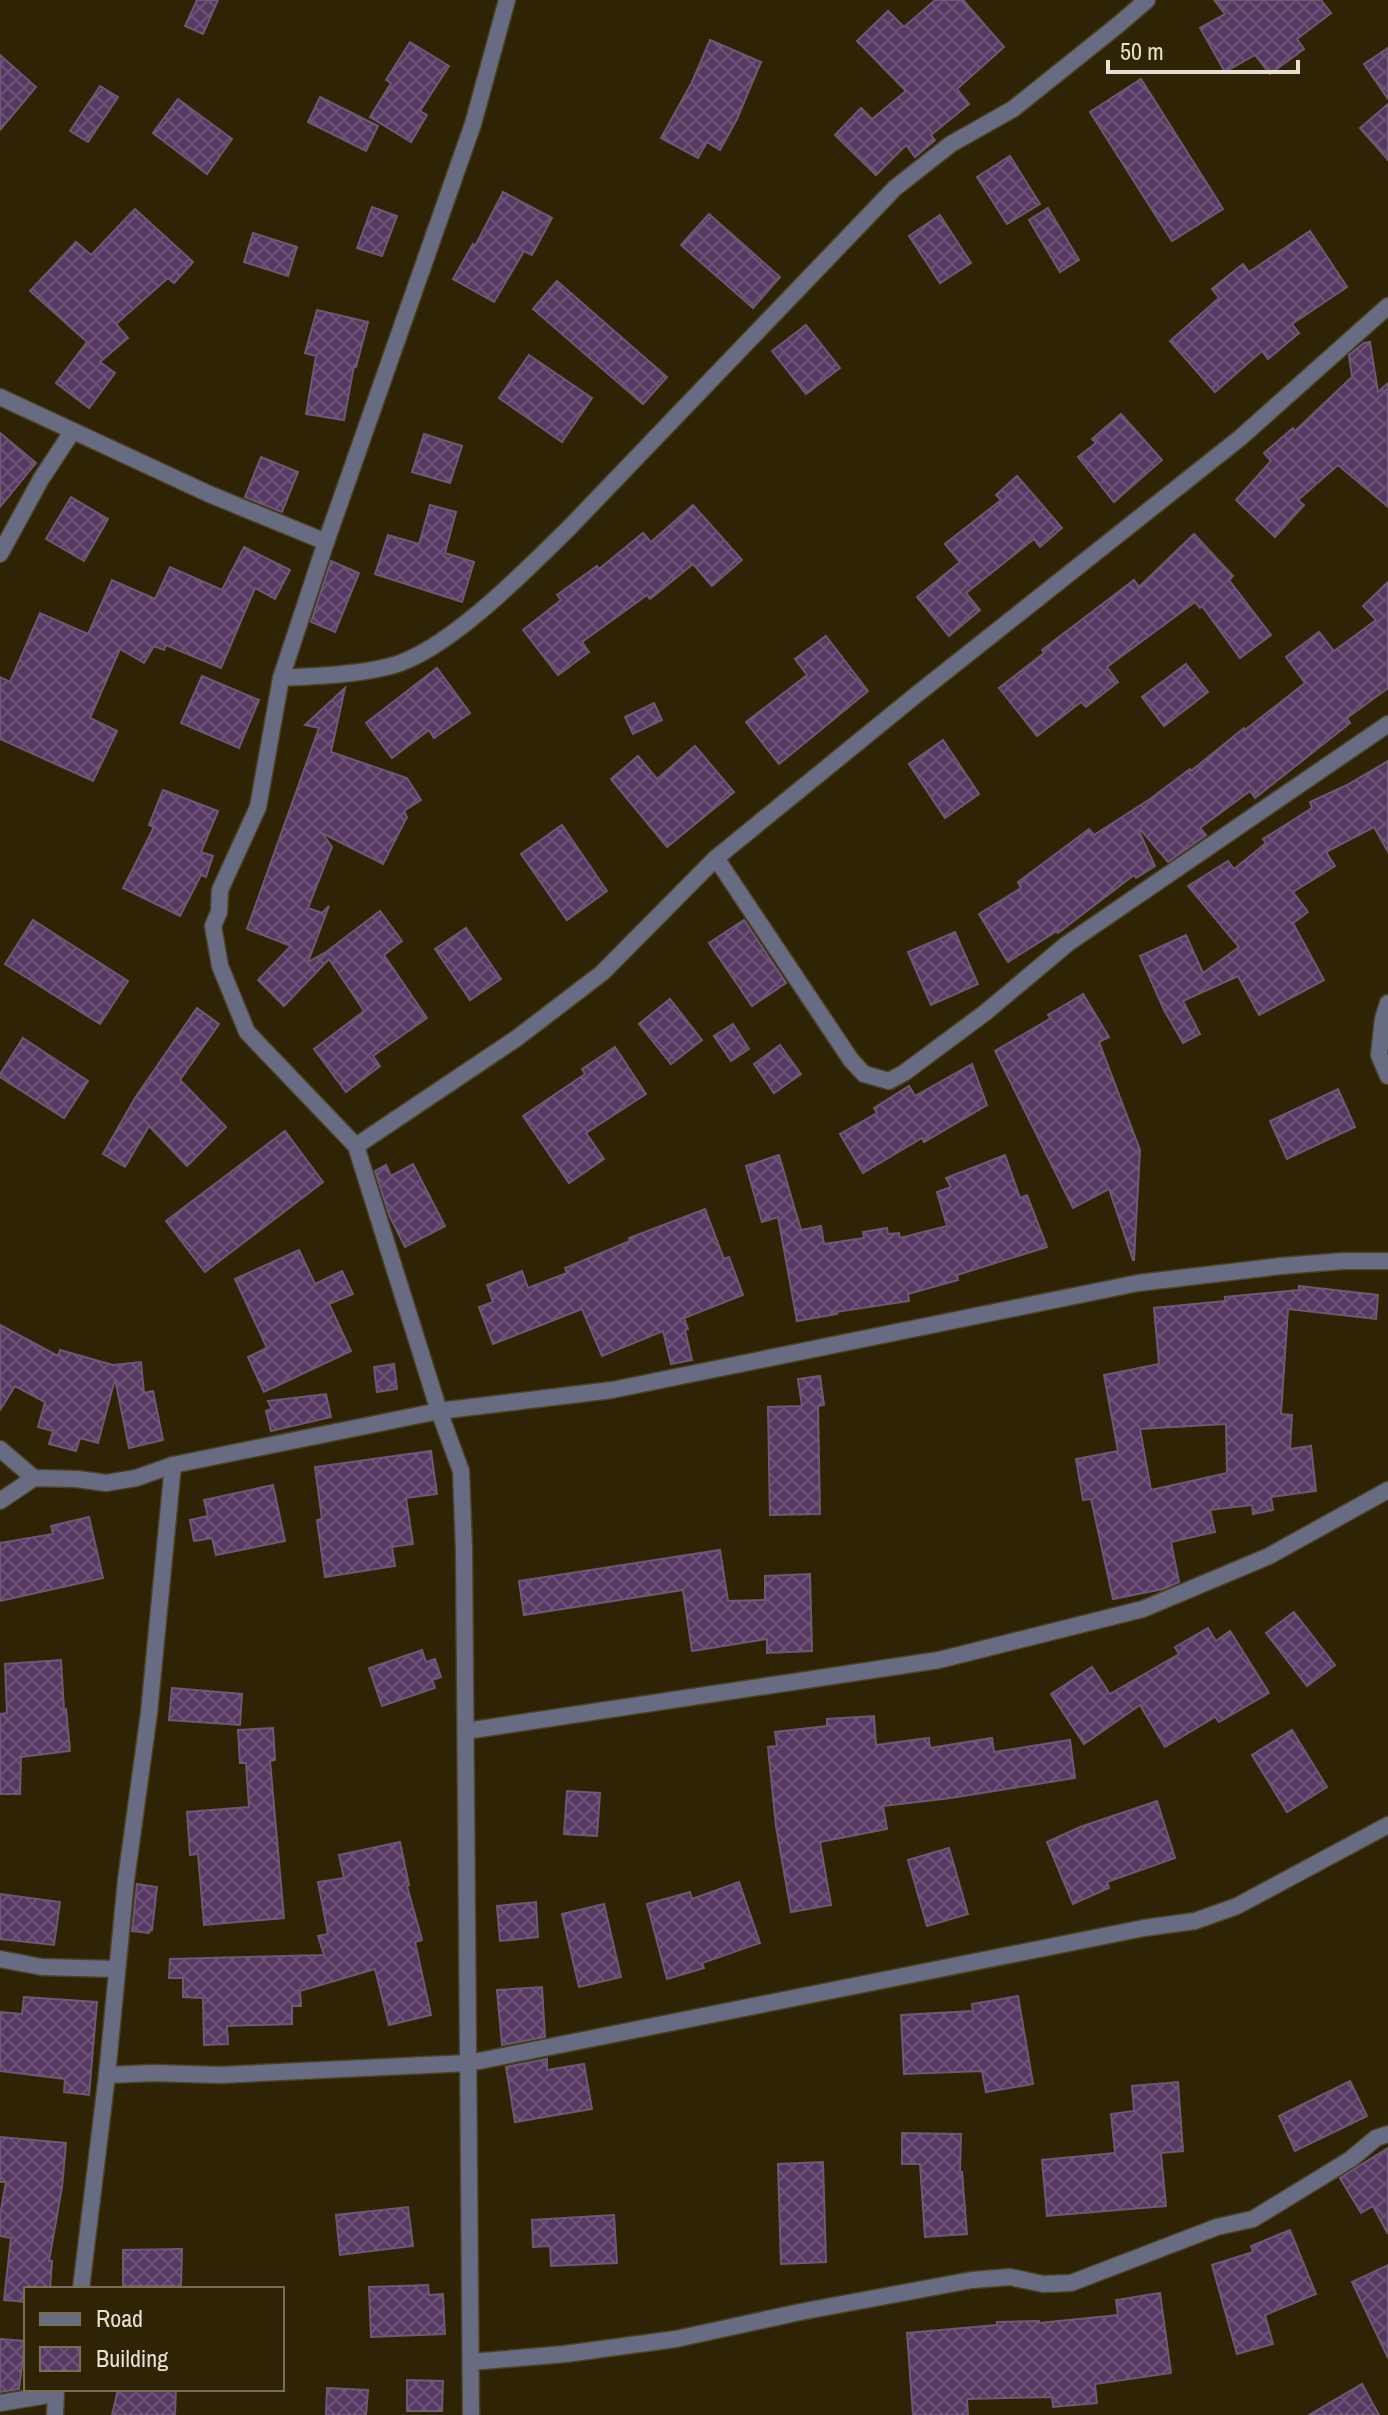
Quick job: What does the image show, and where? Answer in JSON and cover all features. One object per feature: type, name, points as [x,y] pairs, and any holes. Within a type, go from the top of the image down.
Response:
[{"type":"street","points":[[471,2415],[461,1471],[439,1411],[356,1146],[247,1032],[220,966],[213,926],[219,912],[220,890],[258,807],[281,678],[473,124],[507,0]]},
{"type":"street","points":[[281,678],[344,675],[394,665],[427,649],[459,628],[569,528],[895,188],[951,144],[1013,109],[1147,0]]},
{"type":"street","points":[[356,1146],[517,1038],[602,973],[716,858],[1240,438],[1388,306]]},
{"type":"street","points":[[0,397],[209,494],[326,542]]},
{"type":"street","points":[[0,554],[41,479],[72,432]]},
{"type":"street","points":[[716,858],[851,1060],[864,1074],[889,1081],[986,1012],[1067,944],[1388,724]]},
{"type":"street","points":[[1388,1003],[1379,1055],[1388,1076]]},
{"type":"street","points":[[0,1501],[34,1478],[106,1483],[136,1478],[173,1465],[439,1411],[612,1390],[1138,1283],[1281,1266],[1388,1261]]},
{"type":"street","points":[[0,1449],[34,1478]]},
{"type":"street","points":[[81,2287],[107,2075],[126,1880],[149,1713],[173,1465]]},
{"type":"street","points":[[466,1731],[939,1660],[1143,1609],[1269,1556],[1388,1490]]},
{"type":"street","points":[[107,2075],[220,2075],[469,2063],[1144,1928],[1195,1921],[1237,1906],[1388,1825]]},
{"type":"street","points":[[0,1959],[42,1967],[117,1969]]},
{"type":"street","points":[[471,2362],[565,2354],[676,2339],[972,2280],[1010,2277],[1043,2284],[1071,2283],[1217,2227],[1253,2219],[1351,2159],[1376,2138],[1388,2134]]},
{"type":"street","points":[[0,2403],[55,2392],[55,2415]]},
{"type":"building","points":[[197,0],[218,0],[203,34],[185,26]]},
{"type":"building","points":[[935,0],[963,0],[1004,47],[957,89],[969,104],[931,135],[935,140],[915,157],[906,145],[876,175],[835,135],[861,108],[872,119],[906,91],[857,41],[888,11],[904,27]]},
{"type":"building","points":[[1214,0],[1321,0],[1331,13],[1297,39],[1304,49],[1270,74],[1255,55],[1225,72],[1200,28],[1225,14]]},
{"type":"building","points":[[710,40],[761,62],[720,150],[707,142],[698,158],[661,138],[692,82]]},
{"type":"building","points":[[410,42],[449,66],[420,111],[427,115],[411,142],[370,117],[391,83],[386,80]]},
{"type":"building","points":[[1388,48],[1388,99],[1364,64]]},
{"type":"building","points":[[0,55],[36,87],[0,130]]},
{"type":"building","points":[[1141,79],[1223,209],[1172,241],[1090,112]]},
{"type":"building","points":[[100,86],[118,97],[88,142],[70,131]]},
{"type":"building","points":[[320,97],[378,126],[366,151],[308,122]]},
{"type":"building","points":[[178,99],[232,139],[207,174],[153,133]]},
{"type":"building","points":[[1388,104],[1388,160],[1360,128]]},
{"type":"building","points":[[1010,156],[1040,204],[1007,224],[977,177]]},
{"type":"building","points":[[503,192],[552,218],[532,255],[524,251],[494,302],[453,279],[473,244],[475,246]]},
{"type":"building","points":[[372,207],[397,216],[382,256],[357,248]]},
{"type":"building","points":[[1048,208],[1079,260],[1060,272],[1029,220]]},
{"type":"building","points":[[135,209],[193,262],[174,283],[168,278],[116,324],[128,338],[100,362],[115,373],[89,408],[56,383],[87,342],[30,291],[76,242],[91,255]]},
{"type":"building","points":[[709,214],[780,277],[753,308],[681,245]]},
{"type":"building","points":[[940,215],[971,263],[940,283],[909,236]]},
{"type":"building","points":[[1310,231],[1347,287],[1292,324],[1299,333],[1268,359],[1262,351],[1215,392],[1170,341],[1219,298],[1212,289],[1243,264],[1249,272]]},
{"type":"building","points":[[253,233],[297,247],[288,276],[244,262]]},
{"type":"building","points":[[557,281],[667,377],[643,404],[533,309]]},
{"type":"building","points":[[317,310],[368,322],[354,366],[344,420],[306,414],[316,356],[305,353]]},
{"type":"building","points":[[806,325],[840,368],[806,394],[772,351]]},
{"type":"building","points":[[1370,342],[1378,392],[1388,383],[1388,507],[1338,465],[1298,500],[1304,505],[1275,537],[1236,500],[1271,461],[1264,453],[1293,428],[1295,431],[1352,377],[1349,355]]},
{"type":"building","points":[[529,355],[592,398],[562,442],[499,398]]},
{"type":"building","points":[[1121,414],[1162,460],[1114,502],[1078,457],[1096,443],[1092,439]]},
{"type":"building","points":[[0,433],[36,463],[0,507]]},
{"type":"building","points":[[424,434],[462,446],[450,483],[412,472]]},
{"type":"building","points":[[261,457],[298,472],[282,512],[245,497]]},
{"type":"building","points":[[1017,476],[1062,528],[1040,547],[1034,539],[966,593],[980,610],[949,636],[917,597],[960,562],[945,544],[1001,500],[996,495]]},
{"type":"building","points":[[71,497],[108,519],[84,561],[46,539]]},
{"type":"building","points":[[430,505],[456,512],[445,553],[474,562],[462,602],[375,574],[388,535],[419,544]]},
{"type":"building","points":[[693,505],[742,560],[712,586],[693,564],[650,599],[647,595],[582,642],[589,652],[558,675],[523,630],[561,600],[557,595],[597,566],[599,569],[643,533],[651,542]]},
{"type":"building","points":[[1194,534],[1233,576],[1229,580],[1271,635],[1240,658],[1202,606],[1200,608],[1195,602],[1107,667],[1118,682],[1086,707],[1081,702],[1037,736],[999,688],[1044,653],[1042,650],[1134,580],[1139,587]]},
{"type":"building","points":[[244,547],[290,570],[275,599],[255,588],[221,668],[166,645],[164,650],[154,646],[144,663],[120,649],[90,718],[117,731],[93,781],[0,739],[0,677],[10,682],[40,613],[88,634],[112,580],[155,599],[170,567],[222,590]]},
{"type":"building","points":[[331,561],[359,573],[335,632],[311,622]]},
{"type":"building","points":[[1388,582],[1388,688],[1347,718],[1350,723],[1255,798],[1250,791],[1200,828],[1206,835],[1168,862],[1139,831],[1155,866],[1136,878],[1134,875],[1058,933],[1008,962],[979,914],[1021,888],[1018,882],[1089,829],[1094,835],[1191,771],[1305,683],[1286,657],[1319,632],[1334,651],[1376,620],[1363,606]]},
{"type":"building","points":[[826,636],[868,691],[779,764],[746,722],[807,675],[795,659]]},
{"type":"building","points":[[1186,664],[1208,692],[1164,726],[1142,697]]},
{"type":"building","points":[[437,668],[470,713],[434,738],[429,730],[392,758],[366,723]]},
{"type":"building","points":[[202,676],[259,700],[239,748],[181,723]]},
{"type":"building","points":[[345,688],[331,752],[407,778],[421,800],[404,811],[407,817],[383,864],[322,833],[332,847],[308,908],[322,913],[329,906],[308,962],[380,911],[402,941],[384,955],[427,1018],[373,1056],[380,1066],[346,1092],[314,1049],[364,1011],[329,959],[284,1006],[258,980],[291,946],[247,929],[319,728],[305,725]]},
{"type":"building","points":[[654,703],[662,720],[633,734],[625,717]]},
{"type":"building","points":[[943,740],[979,794],[945,818],[909,764]]},
{"type":"building","points":[[695,746],[734,792],[667,847],[611,779],[638,756],[657,779]]},
{"type":"building","points":[[1388,761],[1388,852],[1374,827],[1326,852],[1335,866],[1293,892],[1308,912],[1293,923],[1324,980],[1259,1015],[1238,976],[1183,1001],[1200,1034],[1183,1043],[1164,1010],[1140,956],[1186,935],[1203,973],[1239,947],[1188,886],[1228,861],[1234,869],[1266,843],[1263,839],[1312,808],[1310,802]]},
{"type":"building","points":[[163,790],[218,811],[201,852],[213,856],[206,877],[201,875],[180,916],[123,888],[154,827],[149,825]]},
{"type":"building","points":[[562,825],[607,891],[567,920],[521,854]]},
{"type":"building","points":[[33,920],[128,981],[100,1024],[5,964]]},
{"type":"building","points":[[744,920],[786,983],[752,1006],[709,943]]},
{"type":"building","points":[[466,928],[501,979],[470,1000],[435,949]]},
{"type":"building","points":[[955,932],[978,984],[931,1005],[908,952]]},
{"type":"building","points":[[1083,994],[1109,1037],[1099,1042],[1140,1150],[1134,1260],[1109,1189],[1073,1208],[995,1051],[1051,1018],[1048,1015]]},
{"type":"building","points":[[670,999],[702,1040],[671,1064],[639,1024]]},
{"type":"building","points":[[197,1008],[219,1024],[180,1080],[226,1127],[187,1166],[149,1126],[125,1167],[103,1154],[135,1098]]},
{"type":"building","points":[[733,1024],[749,1049],[731,1061],[714,1036]]},
{"type":"building","points":[[23,1038],[88,1081],[64,1118],[0,1077]]},
{"type":"building","points":[[780,1045],[801,1074],[774,1093],[754,1064]]},
{"type":"building","points":[[615,1047],[646,1094],[586,1133],[604,1159],[569,1183],[523,1116],[585,1074],[582,1069]]},
{"type":"building","points":[[972,1064],[987,1105],[863,1173],[840,1134],[877,1113],[874,1108],[909,1086],[915,1096]]},
{"type":"building","points":[[1338,1089],[1355,1127],[1287,1159],[1270,1121]]},
{"type":"building","points":[[285,1131],[323,1182],[205,1272],[166,1221]]},
{"type":"building","points":[[779,1155],[801,1230],[821,1226],[824,1244],[864,1238],[863,1232],[887,1228],[888,1234],[899,1233],[900,1238],[947,1226],[937,1192],[951,1187],[946,1178],[1005,1155],[1020,1198],[1027,1195],[1047,1247],[957,1275],[958,1280],[908,1294],[909,1301],[797,1321],[778,1217],[762,1222],[746,1166]]},
{"type":"building","points":[[413,1164],[445,1226],[405,1247],[390,1217],[375,1171],[386,1165],[391,1176]]},
{"type":"building","points":[[705,1209],[724,1259],[729,1257],[743,1295],[684,1318],[692,1360],[671,1364],[663,1331],[602,1356],[582,1309],[493,1344],[479,1307],[493,1302],[487,1285],[522,1271],[528,1288],[567,1273],[565,1268],[630,1241],[629,1238]]},
{"type":"building","points":[[299,1250],[315,1284],[342,1271],[353,1294],[329,1304],[351,1351],[264,1392],[248,1357],[267,1348],[235,1279]]},
{"type":"building","points":[[1299,1286],[1378,1295],[1376,1319],[1288,1309],[1281,1414],[1292,1415],[1290,1449],[1311,1446],[1316,1491],[1271,1497],[1273,1510],[1253,1514],[1252,1505],[1210,1510],[1215,1532],[1171,1542],[1179,1582],[1163,1589],[1113,1599],[1091,1499],[1083,1500],[1076,1459],[1118,1451],[1104,1375],[1159,1364],[1154,1308],[1299,1290]],"holes":[[[1226,1424],[1227,1473],[1151,1490],[1140,1429]]]},
{"type":"building","points":[[0,1325],[58,1356],[60,1350],[113,1365],[141,1362],[144,1393],[153,1391],[163,1440],[129,1448],[115,1379],[98,1443],[80,1438],[76,1451],[49,1444],[53,1431],[38,1427],[45,1402],[15,1386],[0,1410]]},
{"type":"building","points":[[394,1364],[397,1389],[377,1392],[374,1367]]},
{"type":"building","points":[[820,1376],[824,1405],[818,1406],[820,1514],[770,1515],[768,1407],[802,1406],[798,1379]]},
{"type":"building","points":[[326,1394],[331,1417],[271,1431],[266,1411],[272,1409],[268,1401]]},
{"type":"building","points":[[431,1451],[437,1494],[406,1498],[413,1544],[392,1547],[395,1566],[325,1577],[317,1520],[322,1519],[315,1467]]},
{"type":"building","points":[[273,1485],[285,1541],[216,1555],[212,1538],[194,1541],[190,1520],[208,1516],[204,1500]]},
{"type":"building","points":[[89,1517],[103,1578],[0,1601],[0,1543],[53,1534],[51,1526]]},
{"type":"building","points":[[720,1550],[728,1601],[765,1600],[765,1576],[810,1574],[812,1651],[767,1653],[767,1639],[692,1651],[683,1590],[524,1615],[519,1581]]},
{"type":"building","points":[[1294,1612],[1335,1665],[1307,1686],[1266,1633]]},
{"type":"building","points":[[1208,1628],[1216,1641],[1230,1631],[1269,1693],[1219,1722],[1215,1717],[1165,1747],[1140,1705],[1084,1744],[1051,1694],[1092,1667],[1110,1694],[1179,1654],[1175,1647]]},
{"type":"building","points":[[422,1650],[426,1662],[435,1659],[441,1677],[432,1680],[435,1688],[382,1706],[369,1668]]},
{"type":"building","points":[[61,1660],[70,1751],[21,1757],[20,1794],[0,1794],[0,1714],[7,1713],[5,1664]]},
{"type":"building","points":[[172,1688],[242,1694],[240,1725],[169,1720]]},
{"type":"building","points":[[874,1716],[876,1745],[929,1738],[930,1748],[992,1738],[994,1752],[1070,1740],[1075,1778],[883,1806],[887,1829],[820,1842],[831,1905],[791,1912],[776,1826],[768,1747],[777,1746],[775,1732],[827,1726],[827,1719]]},
{"type":"building","points":[[273,1728],[275,1760],[270,1761],[284,1918],[204,1925],[198,1854],[190,1855],[187,1812],[249,1807],[246,1763],[240,1763],[238,1730]]},
{"type":"building","points":[[1292,1730],[1327,1787],[1287,1812],[1252,1755]]},
{"type":"building","points":[[567,1791],[600,1793],[597,1836],[564,1834]]},
{"type":"building","points":[[1157,1801],[1175,1858],[1107,1882],[1109,1888],[1073,1904],[1047,1842],[1080,1827]]},
{"type":"building","points":[[400,1842],[407,1886],[422,1940],[415,1942],[431,2015],[389,2025],[375,1969],[300,1991],[301,2006],[292,2006],[292,2024],[227,2026],[228,2044],[204,2045],[203,1998],[183,1997],[183,1978],[169,1978],[170,1959],[324,1955],[318,1936],[328,1934],[318,1882],[344,1878],[339,1855]]},
{"type":"building","points":[[949,1848],[968,1914],[927,1926],[908,1860]]},
{"type":"building","points":[[739,1882],[760,1943],[702,1963],[704,1968],[667,1979],[647,1904],[690,1892],[692,1899]]},
{"type":"building","points":[[137,1884],[157,1887],[152,1930],[149,1933],[132,1931]]},
{"type":"building","points":[[0,1894],[60,1902],[54,1945],[0,1939]]},
{"type":"building","points":[[536,1902],[538,1937],[500,1941],[497,1906]]},
{"type":"building","points":[[604,1904],[621,1977],[579,1987],[562,1914]]},
{"type":"building","points":[[542,1987],[545,2037],[502,2045],[497,1990]]},
{"type":"building","points":[[1018,1996],[1033,2084],[986,2092],[982,2071],[904,2074],[901,2015],[973,2011],[972,2004]]},
{"type":"building","points":[[24,1997],[97,2002],[89,2095],[64,2092],[65,2079],[0,2071],[0,2012],[22,2014]]},
{"type":"building","points":[[547,2059],[547,2070],[584,2064],[592,2109],[515,2122],[506,2067]]},
{"type":"building","points":[[1350,2081],[1367,2116],[1295,2151],[1279,2116]]},
{"type":"building","points":[[1178,2082],[1183,2151],[1161,2153],[1166,2206],[1047,2216],[1042,2160],[1115,2153],[1111,2114],[1134,2111],[1132,2086]]},
{"type":"building","points":[[902,2133],[961,2134],[960,2172],[967,2234],[925,2237],[920,2164],[902,2164]]},
{"type":"building","points":[[0,2137],[66,2143],[49,2261],[52,2261],[50,2287],[24,2287],[24,2302],[4,2300],[11,2238],[0,2236],[6,2182],[0,2182]]},
{"type":"building","points":[[1388,2148],[1388,2234],[1373,2206],[1361,2213],[1340,2178]]},
{"type":"building","points":[[823,2162],[826,2262],[781,2264],[778,2164]]},
{"type":"building","points":[[408,2207],[413,2246],[340,2255],[336,2215]]},
{"type":"building","points":[[614,2215],[617,2263],[551,2266],[550,2246],[533,2247],[532,2220]]},
{"type":"building","points":[[1290,2230],[1316,2294],[1265,2315],[1273,2344],[1237,2354],[1212,2265],[1253,2252],[1251,2246]]},
{"type":"building","points":[[182,2249],[181,2286],[123,2286],[123,2250]]},
{"type":"building","points":[[1388,2265],[1388,2358],[1352,2282]]},
{"type":"building","points":[[428,2285],[429,2295],[443,2294],[445,2334],[371,2337],[369,2287]]},
{"type":"building","points":[[1160,2293],[1171,2373],[1095,2384],[1097,2403],[1053,2407],[1052,2397],[967,2399],[968,2415],[913,2415],[907,2333],[997,2325],[997,2322],[1039,2323],[1118,2315],[1116,2300]]},
{"type":"building","points":[[0,2339],[24,2341],[19,2389],[0,2392]]},
{"type":"building","points":[[407,2380],[443,2381],[442,2411],[407,2411]]},
{"type":"building","points":[[1362,2384],[1379,2415],[1309,2415]]},
{"type":"building","points":[[327,2388],[368,2390],[366,2415],[326,2415]]},
{"type":"building","points":[[118,2391],[176,2391],[175,2415],[112,2415]]}]
